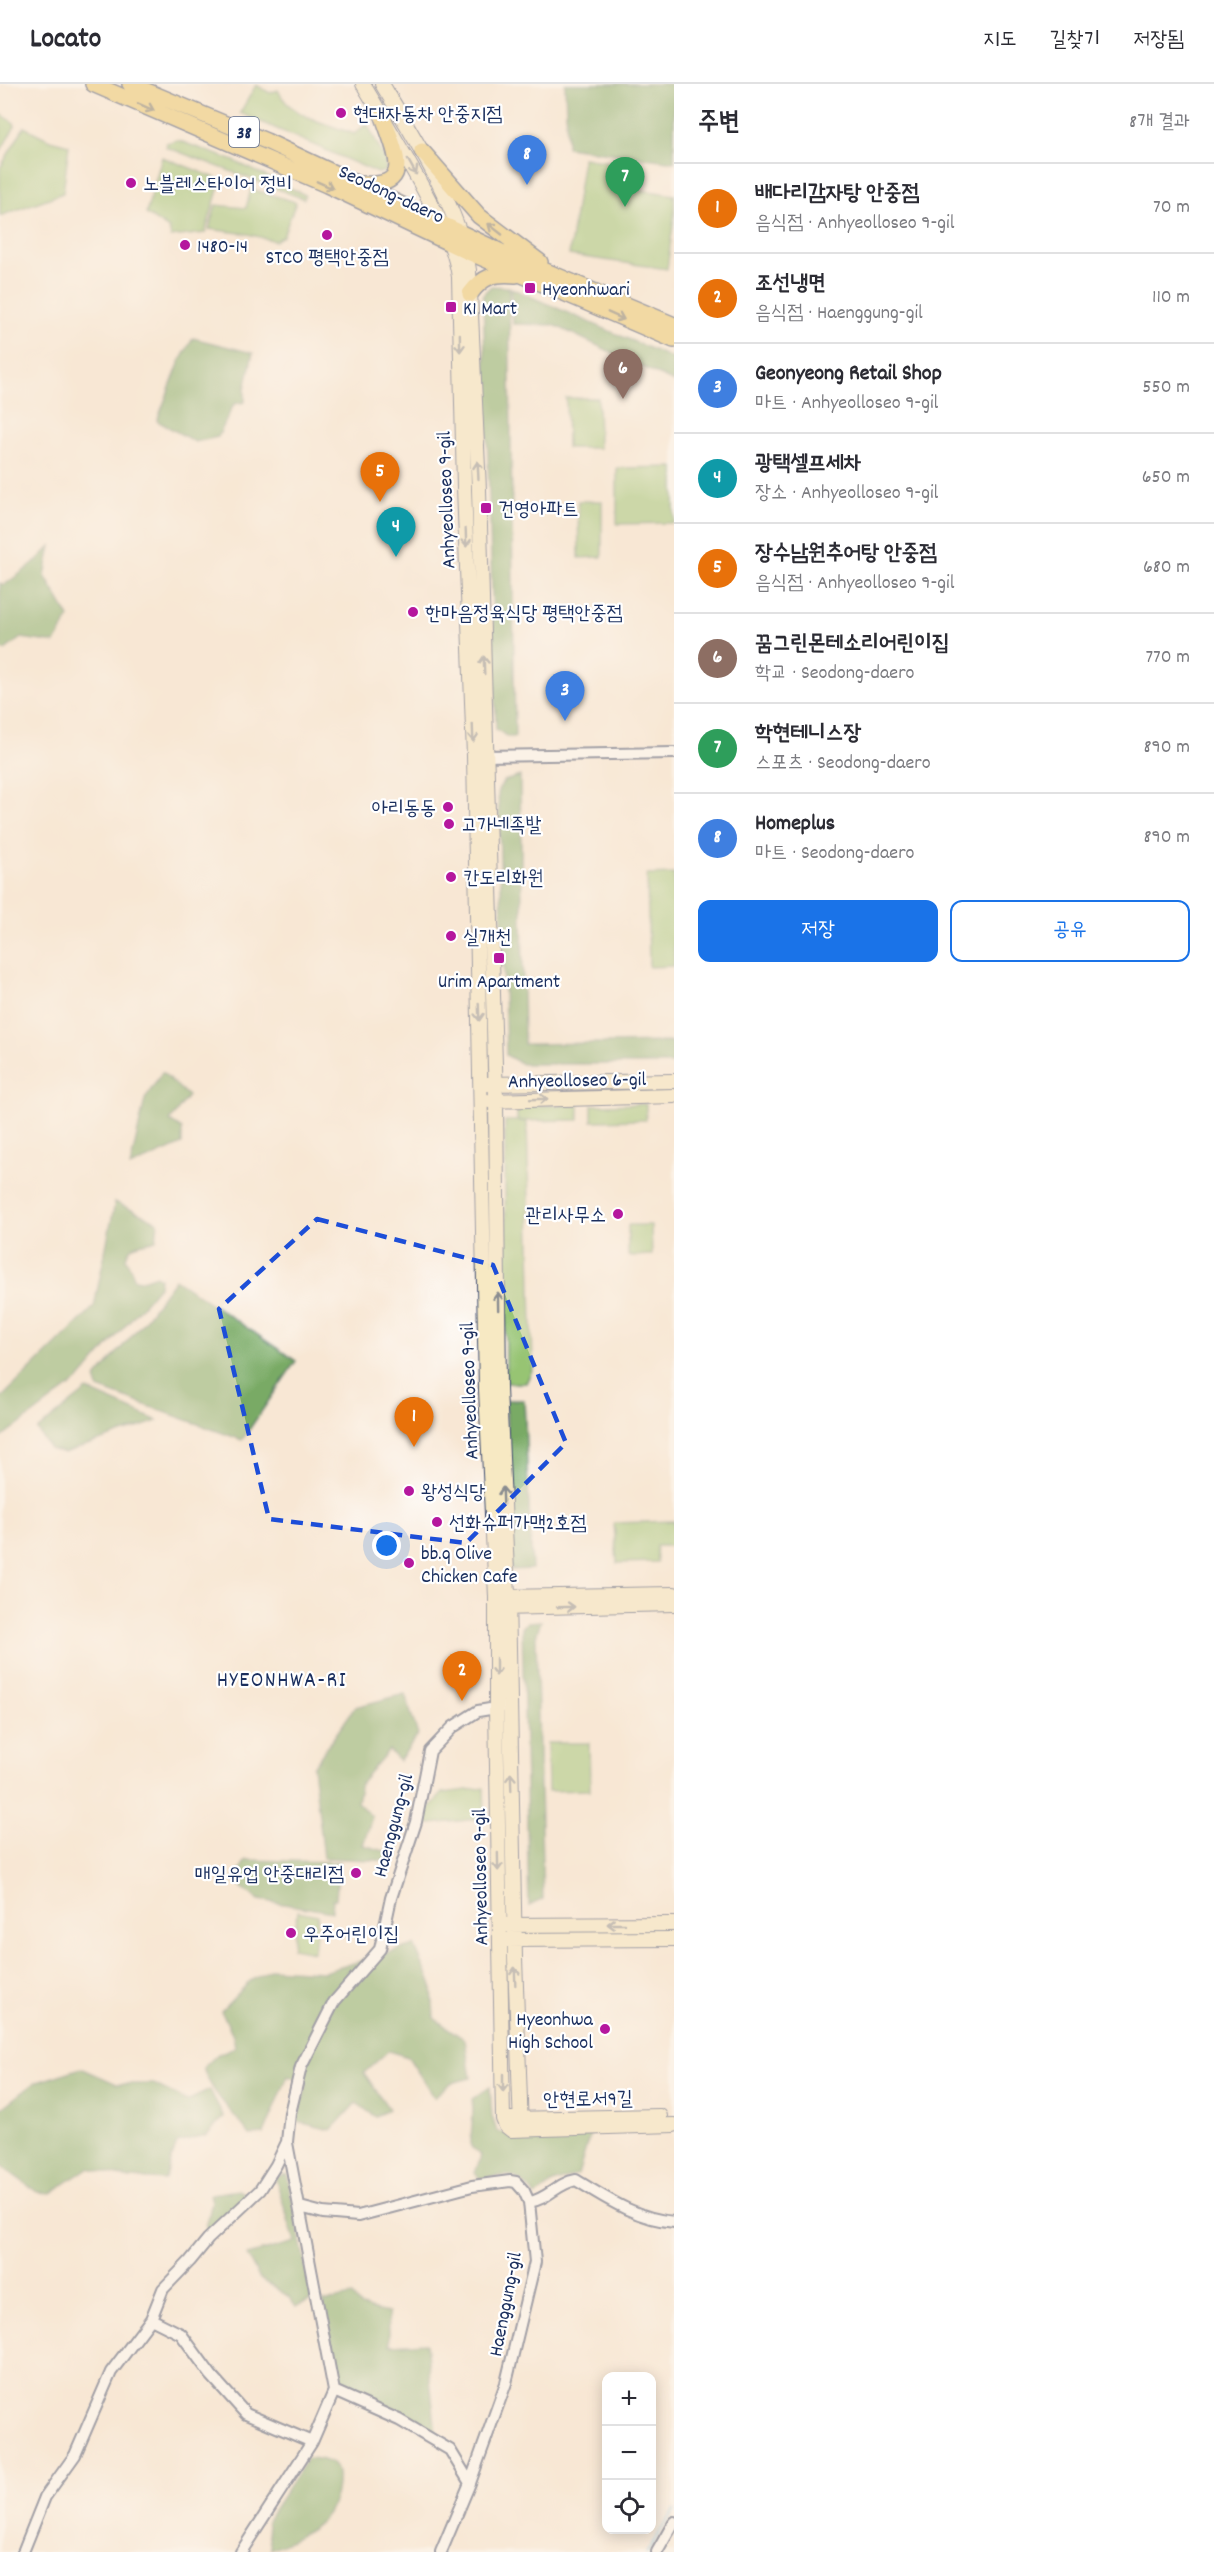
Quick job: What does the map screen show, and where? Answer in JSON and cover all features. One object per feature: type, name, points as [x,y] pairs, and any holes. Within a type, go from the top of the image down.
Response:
[{"type":"main road","name":"Seodong-daero","points":[[93,84],[327,185],[455,238],[559,276],[674,325]]},
{"type":"main road","name":"Seodong-daero","points":[[130,84],[266,141],[443,226],[466,251],[674,340]]},
{"type":"main road","points":[[356,184],[381,184],[393,180],[395,176],[397,166],[383,116]]},
{"type":"main road","points":[[422,151],[479,216],[559,276]]},
{"type":"main road","points":[[470,294],[478,283],[490,275],[521,275]]},
{"type":"street","points":[[363,84],[443,226]]},
{"type":"street","name":"Anhyeolloseo 9-gil","points":[[382,84],[422,151],[455,238],[459,277],[464,488],[480,756],[488,1084],[481,1101],[486,1390],[502,1602]]},
{"type":"street","points":[[466,251],[479,490],[480,756],[674,753]]},
{"type":"street","name":"Anhyeolloseo 6-gil","points":[[488,1084],[674,1081]]},
{"type":"street","points":[[488,1084],[496,1101],[502,1707],[514,1924],[507,1940],[521,2124]]},
{"type":"street","name":"Anhyeolloseo 6-gil","points":[[481,1101],[674,1096]]},
{"type":"street","points":[[502,1602],[674,1594]]},
{"type":"street","points":[[502,1602],[674,1604]]},
{"type":"street","name":"Anhyeolloseo 9-gil","points":[[502,1707],[500,1925],[507,1940],[503,2119]]},
{"type":"street","name":"Haenggung-gil","points":[[334,2391],[287,2142],[290,2113],[301,2067],[334,2002],[380,1949],[391,1898],[416,1822],[430,1751],[453,1727],[478,1711],[502,1707]]},
{"type":"street","points":[[500,1925],[674,1924]]},
{"type":"street","points":[[507,1940],[674,1939]]},
{"type":"street","name":"안현로서9길","points":[[521,2124],[674,2116]]},
{"type":"street","name":"안현로서9길","points":[[503,2119],[521,2124],[674,2125]]},
{"type":"street","name":"Haenggung-gil","points":[[23,2552],[45,2497],[75,2455],[111,2372],[151,2319],[163,2289],[208,2239],[261,2190],[287,2142]]},
{"type":"street","points":[[300,2207],[323,2213],[358,2216],[472,2186],[510,2181],[516,2182],[524,2191],[529,2202],[539,2200],[558,2186],[576,2180],[614,2204],[645,2217],[674,2222]]},
{"type":"street","name":"Haenggung-gil","points":[[441,2552],[470,2483],[506,2383],[535,2262],[529,2202]]},
{"type":"street","points":[[151,2319],[181,2334],[211,2375],[246,2414],[312,2442]]},
{"type":"street","points":[[241,2552],[312,2442],[334,2391],[399,2420],[450,2450],[470,2483]]},
{"type":"street","points":[[657,2552],[674,2522]]},
{"type":"highlighted area","points":[[317,1219],[493,1265],[566,1443],[466,1543],[269,1519],[219,1309]]},
{"type":"green space","points":[[565,84],[674,84],[674,162],[567,147]]},
{"type":"green space","points":[[256,85],[270,93],[278,90],[291,107],[322,123],[354,134],[367,124],[386,161],[386,171],[378,173],[240,113]]},
{"type":"green space","points":[[1,114],[15,126],[0,152]]},
{"type":"green space","points":[[24,127],[50,140],[69,145],[63,193],[0,216],[0,168]]},
{"type":"green space","points":[[177,140],[234,161],[305,195],[304,199],[166,147],[166,143]]},
{"type":"green space","points":[[162,157],[221,180],[205,233],[171,237],[169,229],[146,214]]},
{"type":"green space","points":[[583,158],[638,166],[635,189],[674,195],[674,218],[667,269],[569,255]]},
{"type":"green space","points":[[251,189],[296,202],[283,236],[275,241],[248,234],[209,229],[216,205],[246,208]]},
{"type":"green space","points":[[491,286],[509,287],[515,737],[508,737],[496,729],[483,294]]},
{"type":"green space","points":[[511,288],[674,359],[674,382],[554,325],[513,324]]},
{"type":"green space","points":[[193,338],[253,353],[245,389],[245,402],[234,404],[218,437],[195,442],[157,421],[180,361]]},
{"type":"green space","points":[[566,398],[598,398],[599,448],[567,448]]},
{"type":"green space","points":[[674,467],[674,523],[617,524],[617,468]]},
{"type":"green space","points":[[578,501],[602,501],[602,557],[579,558]]},
{"type":"green space","points":[[51,546],[45,576],[69,617],[55,643],[21,638],[5,650],[0,649],[0,583],[4,585],[33,564]]},
{"type":"green space","points":[[520,776],[524,1044],[674,1042],[674,1064],[522,1064],[506,1055],[498,790],[504,781]]},
{"type":"green space","points":[[674,874],[674,966],[649,967],[647,875]]},
{"type":"green space","points":[[162,1072],[188,1096],[170,1121],[182,1129],[182,1144],[130,1167],[145,1099]]},
{"type":"green space","points":[[646,1104],[646,1120],[592,1121],[592,1105]]},
{"type":"green space","points":[[579,1105],[579,1120],[518,1121],[527,1122],[533,1368],[526,1383],[506,1383],[505,1121],[517,1121],[517,1106]]},
{"type":"green space","points":[[115,1202],[158,1222],[156,1240],[137,1244],[130,1249],[126,1258],[135,1279],[142,1280],[156,1275],[160,1278],[159,1286],[80,1379],[0,1439],[0,1399],[94,1307]]},
{"type":"green space","points":[[628,1225],[651,1225],[652,1255],[628,1256]]},
{"type":"green space","points":[[175,1279],[296,1361],[242,1440],[98,1388],[95,1379],[144,1321]]},
{"type":"green space","points":[[87,1390],[158,1421],[64,1453],[50,1449],[37,1430]]},
{"type":"green space","points":[[506,1400],[524,1400],[532,1569],[511,1570]]},
{"type":"green space","points":[[674,1521],[674,1546],[656,1546],[657,1562],[617,1563],[614,1523]]},
{"type":"green space","points":[[541,1621],[536,1636],[543,1899],[529,1906],[522,1628],[527,1622]]},
{"type":"green space","points":[[405,1694],[418,1735],[399,1761],[389,1750],[361,1782],[357,1802],[372,1817],[363,1845],[399,1855],[393,1861],[324,1858],[313,1767],[355,1707]]},
{"type":"green space","points":[[547,1743],[589,1743],[590,1790],[548,1791]]},
{"type":"green space","points":[[484,1788],[485,1818],[422,1825],[421,1817],[443,1793]]},
{"type":"green space","points":[[246,1860],[339,1862],[336,1899],[333,1899],[332,1912],[259,1900],[233,1881]]},
{"type":"green space","points":[[298,1911],[318,1915],[314,1952],[292,1948]]},
{"type":"green space","points":[[414,1945],[432,1985],[434,2018],[465,2040],[471,2078],[451,2083],[434,2097],[408,2057],[388,2051],[364,2073],[389,2109],[376,2117],[356,2103],[331,2130],[297,2122],[307,2084],[288,2076],[264,2134],[250,2135],[212,2087],[203,2068],[218,2054],[235,2047],[233,2035],[221,2011],[250,1981],[271,1969],[324,1972]]},
{"type":"green space","points":[[81,2068],[117,2084],[154,2084],[187,2101],[210,2090],[224,2117],[206,2136],[177,2143],[165,2180],[130,2178],[88,2168],[51,2193],[37,2192],[0,2165],[0,2109],[34,2083]]},
{"type":"green space","points":[[490,2087],[492,2116],[497,2131],[532,2137],[590,2134],[578,2175],[553,2183],[536,2196],[512,2176],[480,2179],[475,2173],[481,2156],[471,2147],[472,2099]]},
{"type":"green space","points":[[287,2174],[312,2299],[296,2307],[288,2296],[259,2278],[247,2255],[295,2242],[275,2177]]},
{"type":"green space","points":[[238,2190],[250,2196],[211,2231],[206,2227],[212,2202],[210,2194]]},
{"type":"green space","points":[[352,2296],[361,2307],[388,2313],[390,2345],[426,2343],[436,2434],[340,2385],[323,2302]]},
{"type":"green space","points":[[307,2458],[324,2460],[334,2466],[338,2476],[332,2506],[313,2528],[271,2549],[266,2521]]},
{"type":"waterway","points":[[647,2552],[674,2510]]},
{"type":"place","name":"현대자동차 안중지점","points":[[341,113]]},
{"type":"place","name":"노블레스타이어 정비","points":[[131,183]]},
{"type":"place","name":"Homeplus","points":[[527,185]]},
{"type":"place","name":"학현테니스장","points":[[625,207]]},
{"type":"place","name":"STCO 평택안중점","points":[[327,235]]},
{"type":"place","name":"1480-14","points":[[185,245]]},
{"type":"place","name":"Hyeonhwari","points":[[530,288]]},
{"type":"place","name":"K1 Mart","points":[[451,307]]},
{"type":"place","name":"꿈그린몬테소리어린이집","points":[[623,399]]},
{"type":"place","name":"장수남원추어탕 안중점","points":[[380,502]]},
{"type":"place","name":"건영아파트","points":[[486,508]]},
{"type":"place","name":"광택셀프세차","points":[[396,557]]},
{"type":"place","name":"한마음정육식당 평택안중점","points":[[413,612]]},
{"type":"place","name":"Geonyeong Retail Shop","points":[[565,721]]},
{"type":"place","name":"아리동동","points":[[448,807]]},
{"type":"place","name":"고가네족발","points":[[449,824]]},
{"type":"place","name":"칸도리화원","points":[[451,877]]},
{"type":"place","name":"실개천","points":[[451,936]]},
{"type":"place","name":"Urim Apartment","points":[[499,958]]},
{"type":"place","name":"관리사무소","points":[[618,1214]]},
{"type":"place","name":"배다리감자탕 안중점","points":[[414,1447]]},
{"type":"place","name":"왕성식당","points":[[409,1491]]},
{"type":"place","name":"선화슈퍼가맥2호점","points":[[437,1522]]},
{"type":"place","name":"bb.q Olive Chicken Cafe","points":[[409,1563]]},
{"type":"place","name":"조선냉면","points":[[462,1701]]},
{"type":"place","name":"매일유업 안중대리점","points":[[356,1873]]},
{"type":"place","name":"우주어린이집","points":[[291,1933]]},
{"type":"place","name":"Hyeonhwa High School","points":[[605,2029]]},
{"type":"district","name":"HYEONHWA-RI","points":[[282,1678]]}]
